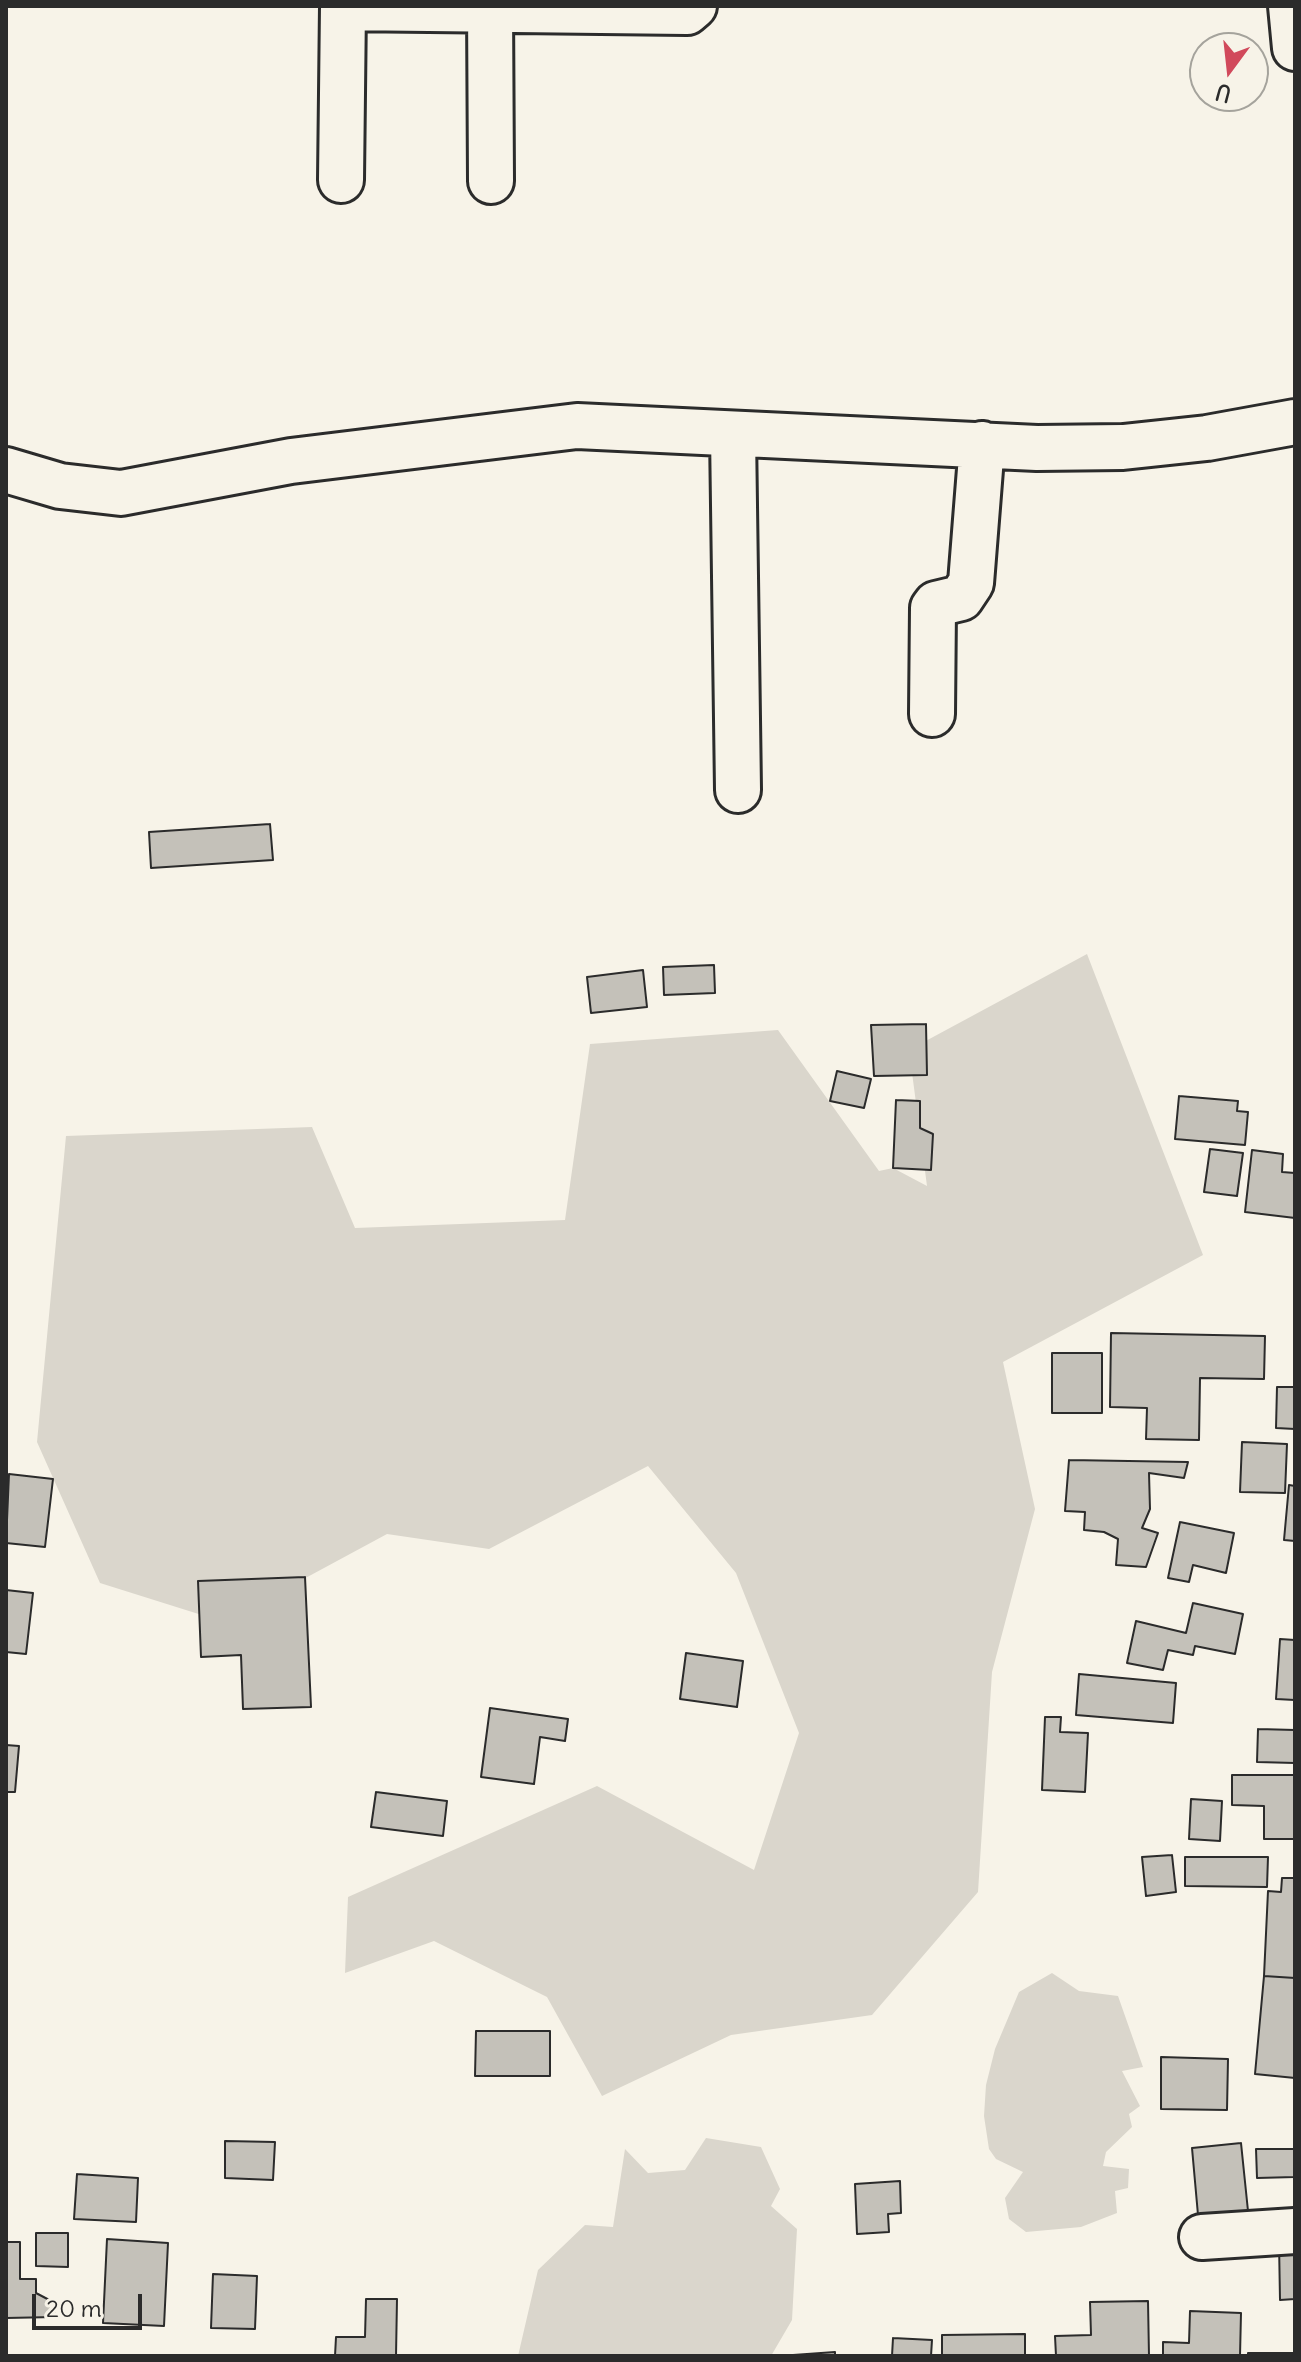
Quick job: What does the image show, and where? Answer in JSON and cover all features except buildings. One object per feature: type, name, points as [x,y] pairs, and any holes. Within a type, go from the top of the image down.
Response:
[{"type":"street","points":[[341,180],[343,7],[687,12],[694,6]]},
{"type":"street","points":[[1291,6],[1295,48]]},
{"type":"street","points":[[490,8],[491,181]]},
{"type":"street","points":[[6,470],[60,486],[121,493],[291,461],[577,426],[1037,448],[1123,447],[1207,438],[1295,422]]},
{"type":"street","points":[[733,434],[738,790]]},
{"type":"street","points":[[932,714],[933,608],[936,604],[961,598],[971,583],[982,444]]},
{"type":"street","points":[[1202,2237],[1295,2231]]},
{"type":"shaded area","points":[[1087,954],[1203,1255],[1003,1362],[1035,1509],[992,1672],[978,1892],[872,2015],[731,2035],[602,2096],[547,1997],[434,1941],[345,1973],[348,1897],[597,1786],[754,1870],[799,1733],[736,1573],[648,1466],[489,1549],[387,1534],[224,1622],[100,1583],[37,1442],[66,1136],[312,1127],[355,1228],[565,1220],[590,1044],[778,1030],[879,1171],[893,1168],[927,1186],[909,1050]]},
{"type":"shaded area","points":[[1052,1973],[1079,1991],[1118,1996],[1143,2067],[1122,2071],[1140,2106],[1129,2114],[1132,2127],[1106,2152],[1103,2166],[1129,2169],[1128,2188],[1115,2191],[1117,2213],[1081,2227],[1026,2232],[1009,2219],[1005,2198],[1023,2172],[996,2159],[989,2149],[984,2116],[986,2085],[995,2049],[1019,1992]]},
{"type":"shaded area","points":[[706,2138],[761,2147],[780,2189],[771,2206],[797,2229],[792,2320],[771,2356],[518,2356],[538,2270],[585,2225],[613,2227],[625,2149],[648,2173],[685,2170]]}]
